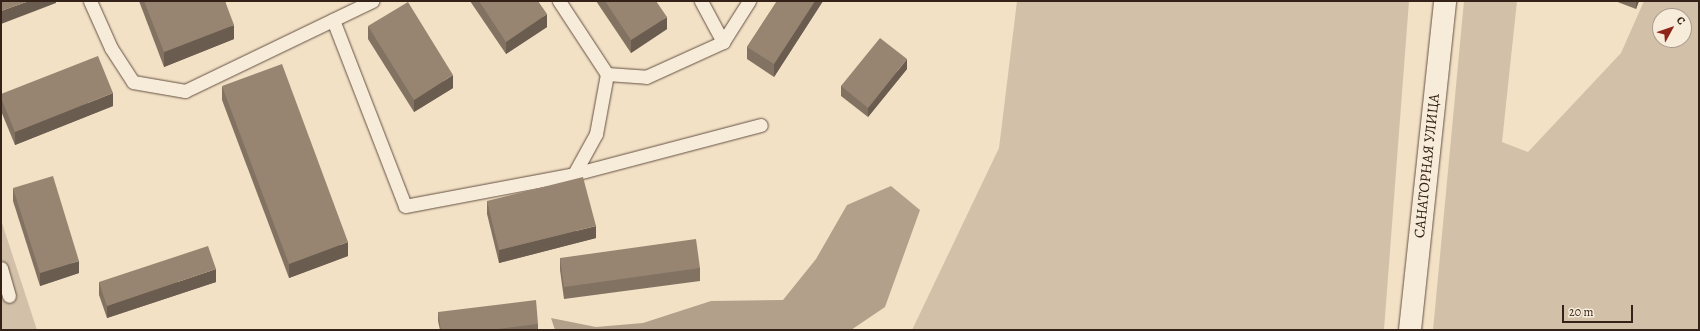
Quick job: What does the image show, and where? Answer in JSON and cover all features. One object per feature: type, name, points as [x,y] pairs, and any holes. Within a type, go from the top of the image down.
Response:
[{"type":"street","name":"САНАТОРНАЯ УЛИЦА","points":[[1410,330],[1445,1]]},
{"type":"lane","points":[[90,1],[111,48],[134,82],[186,91],[372,1]]},
{"type":"lane","points":[[559,1],[607,74],[596,134],[574,174]]},
{"type":"lane","points":[[701,1],[723,42]]},
{"type":"lane","points":[[607,74],[646,77],[723,42],[749,1]]},
{"type":"lane","points":[[333,20],[405,206],[574,174],[761,125]]},
{"type":"lane","points":[[1,268],[9,296]]},
{"type":"shaded area","points":[[1017,1],[1409,1],[1384,330],[912,330],[999,148]]},
{"type":"shaded area","points":[[1464,1],[1517,1],[1502,142],[1528,152],[1621,53],[1644,1],[1699,1],[1699,330],[1433,330]]},
{"type":"shaded area","points":[[891,186],[920,210],[885,307],[851,330],[555,330],[551,318],[596,327],[643,323],[711,301],[783,300],[816,259],[847,205]]},
{"type":"shaded area","points":[[1,220],[37,330],[1,330]]},
{"type":"building","points":[[1,1],[29,1],[1,11]]},
{"type":"building","points":[[144,1],[225,1],[234,25],[164,52]]},
{"type":"building","points":[[479,1],[538,1],[547,14],[506,42]]},
{"type":"building","points":[[605,1],[656,1],[667,17],[631,40]]},
{"type":"building","points":[[777,1],[815,1],[774,64],[747,47]]},
{"type":"building","points":[[408,2],[453,75],[414,100],[368,26]]},
{"type":"building","points":[[880,38],[907,59],[868,108],[841,86]]},
{"type":"building","points":[[98,56],[113,93],[15,132],[1,98],[1,94]]},
{"type":"building","points":[[282,64],[348,242],[289,264],[222,86]]},
{"type":"building","points":[[53,176],[79,261],[40,273],[13,188]]},
{"type":"building","points":[[583,177],[596,226],[499,250],[487,201]]},
{"type":"building","points":[[696,239],[700,268],[564,287],[560,258]]},
{"type":"building","points":[[208,246],[216,269],[107,306],[99,282]]},
{"type":"building","points":[[536,300],[538,324],[489,330],[441,330],[438,312]]}]
